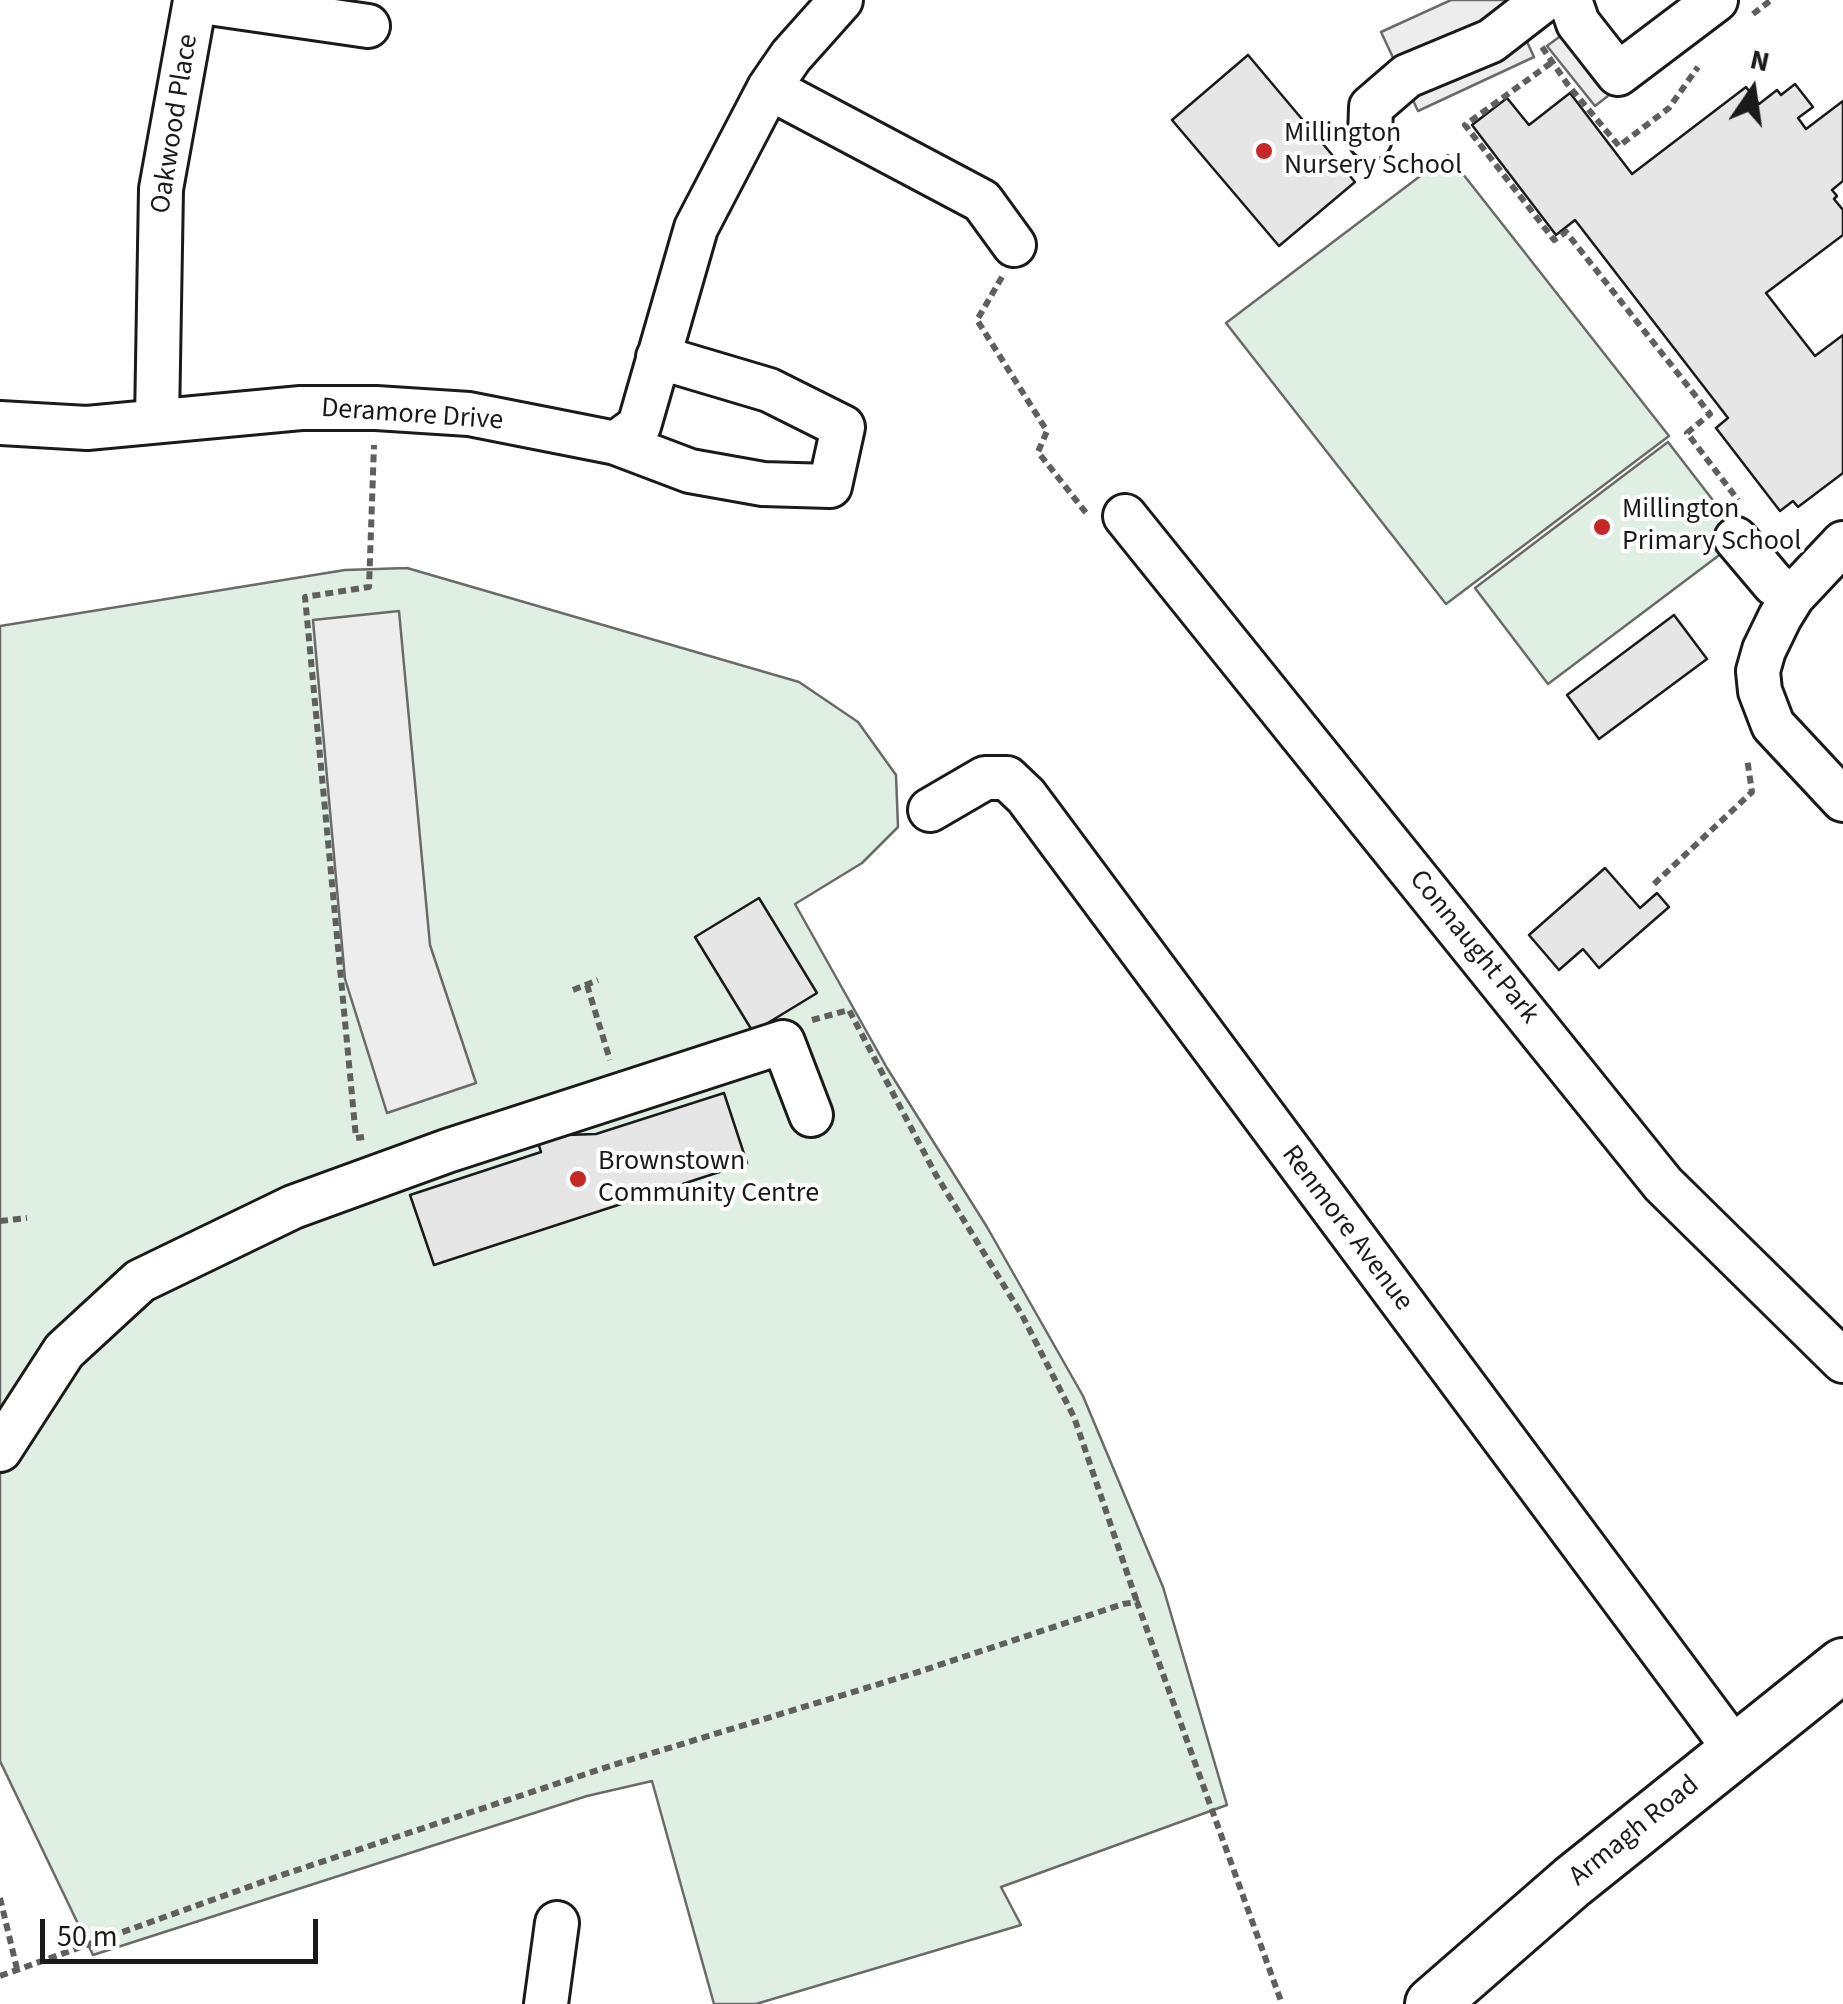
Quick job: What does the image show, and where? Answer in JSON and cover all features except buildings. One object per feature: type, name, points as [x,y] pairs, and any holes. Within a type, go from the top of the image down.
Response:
[{"type":"main road","name":"Armagh Road","points":[[1432,2004],[1572,1882],[1843,1665]]},
{"type":"street","points":[[616,443],[639,426],[696,228],[769,88],[791,56],[841,0]]},
{"type":"street","points":[[1370,138],[1372,107],[1407,76],[1491,40],[1544,0]]},
{"type":"street","points":[[1570,0],[1578,22],[1618,74],[1716,0]]},
{"type":"street","name":"Oakwood Place","points":[[157,421],[161,189],[195,1],[368,26]]},
{"type":"street","points":[[769,88],[982,201],[1012,255]]},
{"type":"street","name":"Deramore Drive","points":[[0,423],[87,428],[301,408],[470,414],[616,443],[690,470],[763,484],[830,486],[844,427],[769,390],[658,357]]},
{"type":"street","name":"Connaught Park","points":[[1125,516],[1664,1184],[1843,1361]]},
{"type":"street","points":[[1739,522],[1774,584],[1793,596]]},
{"type":"street","points":[[1843,543],[1793,596],[1758,671],[1760,691],[1773,725],[1766,746],[1843,800]]},
{"type":"street","name":"Renmore Avenue","points":[[930,810],[985,778],[1007,778],[1026,796],[1736,1750]]},
{"type":"street","points":[[0,1450],[64,1351],[140,1281],[293,1207],[447,1151],[783,1042],[811,1115]]},
{"type":"street","points":[[546,2004],[557,1923]]},
{"type":"path","points":[[1550,62],[1465,125],[1554,240],[1566,232],[1710,414],[1687,433],[1739,522]]},
{"type":"path","points":[[1012,255],[977,320],[1046,430],[1038,452],[1093,521],[1125,516]]},
{"type":"path","points":[[374,1138],[356,1138],[305,597],[369,587],[376,408]]},
{"type":"path","points":[[1654,884],[1752,792],[1766,746]]},
{"type":"path","points":[[573,990],[598,980]]},
{"type":"path","points":[[587,985],[615,1076]]},
{"type":"path","points":[[849,1010],[936,1175],[1022,1315],[1074,1417],[1282,2004]]},
{"type":"path","points":[[0,1221],[27,1218]]},
{"type":"path","points":[[0,1976],[279,1876],[613,1765],[1138,1602]]},
{"type":"path","points":[[0,1898],[16,1969]]},
{"type":"green space","points":[[1448,155],[1669,436],[1446,604],[1226,323]]},
{"type":"green space","points":[[1668,442],[1742,538],[1548,684],[1475,588]]},
{"type":"green space","points":[[407,568],[799,682],[858,722],[896,775],[898,827],[862,863],[795,904],[887,1068],[987,1227],[1083,1396],[1163,1587],[1227,1805],[1001,1887],[1021,1925],[756,2004],[714,2004],[652,1781],[587,1796],[93,1955],[0,1761],[0,626],[345,570]]},
{"type":"shaded area","points":[[1451,0],[1508,0],[1534,57],[1418,111],[1381,32]]},
{"type":"shaded area","points":[[1578,23],[1622,85],[1595,106],[1547,46]]},
{"type":"shaded area","points":[[399,611],[430,945],[476,1083],[387,1113],[345,979],[313,620]]},
{"type":"place","name":"Millington Nursery School","points":[[1264,151]]},
{"type":"place","name":"Millington Primary School","points":[[1602,527]]},
{"type":"place","name":"Brownstown Community Centre","points":[[578,1179]]}]
